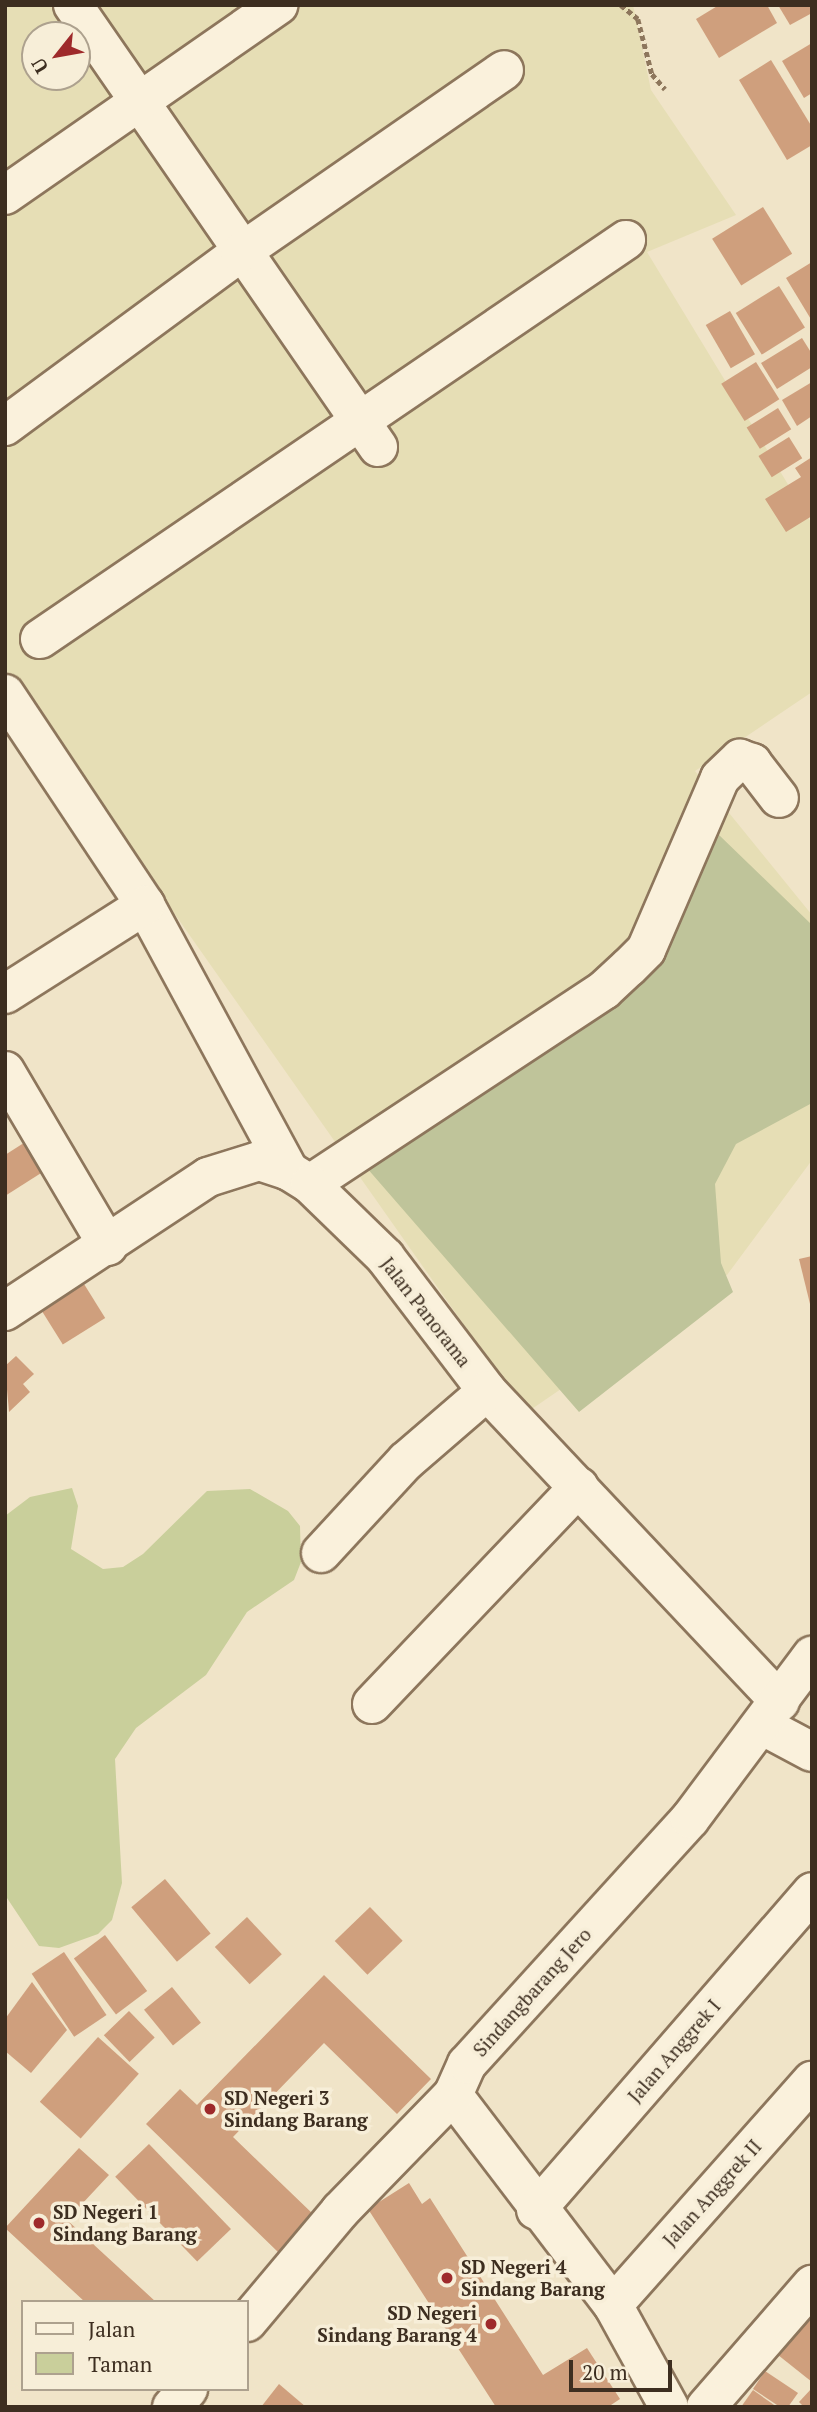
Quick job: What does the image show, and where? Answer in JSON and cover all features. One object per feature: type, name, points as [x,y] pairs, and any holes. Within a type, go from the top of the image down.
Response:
[{"type":"street","points":[[73,5],[240,253],[369,434]]},
{"type":"street","points":[[5,195],[278,5]]},
{"type":"street","points":[[5,426],[240,253],[504,70]]},
{"type":"street","points":[[40,639],[369,434],[626,240]]},
{"type":"street","points":[[5,694],[145,905],[300,1178],[604,990],[629,967],[646,950],[720,778],[740,759],[752,763],[779,798]]},
{"type":"street","points":[[5,994],[145,905]]},
{"type":"street","points":[[5,1071],[108,1246]]},
{"type":"street","name":"Jalan Panorama","points":[[5,1311],[108,1246],[208,1177],[233,1166],[259,1161],[300,1178],[385,1257],[487,1391],[579,1487],[772,1714],[812,1752]]},
{"type":"street","points":[[321,1553],[406,1461],[487,1391]]},
{"type":"street","points":[[372,1704],[579,1487]]},
{"type":"street","name":"Sindangbarang Jero","points":[[248,2321],[340,2211],[453,2095],[467,2064],[690,1819],[772,1714],[812,1656]]},
{"type":"street","name":"Jalan Anggrek I","points":[[537,2210],[812,1892]]},
{"type":"street","name":"Jalan Anggrek II","points":[[613,2305],[812,2081]]},
{"type":"street","points":[[453,2095],[537,2210],[613,2305],[669,2407]]},
{"type":"street","points":[[706,2407],[812,2285]]},
{"type":"street","points":[[172,2407],[186,2391]]},
{"type":"path","points":[[621,5],[638,19],[652,74],[665,89]]},
{"type":"shaded area","points":[[5,5],[633,5],[651,90],[736,215],[647,252],[812,524],[812,692],[695,771],[812,915],[812,1160],[727,1275],[526,1413],[5,673]]},
{"type":"green space","points":[[719,835],[812,925],[812,1103],[736,1144],[715,1184],[721,1263],[733,1292],[579,1412],[366,1167],[643,980]]},
{"type":"green space","points":[[72,1488],[78,1506],[71,1549],[103,1569],[123,1567],[143,1554],[207,1491],[250,1489],[288,1511],[300,1526],[301,1562],[294,1580],[247,1612],[206,1675],[136,1728],[115,1759],[122,1883],[112,1920],[98,1934],[59,1948],[39,1946],[5,1895],[5,1516],[30,1497]]},
{"type":"building","points":[[719,5],[767,5],[777,23],[719,58],[696,19]]},
{"type":"building","points":[[778,5],[810,5],[812,13],[790,25]]},
{"type":"building","points":[[812,43],[812,93],[804,98],[782,61]]},
{"type":"building","points":[[771,60],[812,127],[812,145],[787,160],[739,80]]},
{"type":"building","points":[[763,207],[792,254],[741,285],[712,239]]},
{"type":"building","points":[[812,262],[812,321],[786,278]]},
{"type":"building","points":[[779,286],[805,328],[762,355],[736,313]]},
{"type":"building","points":[[730,311],[755,354],[731,368],[706,325]]},
{"type":"building","points":[[802,338],[812,354],[812,367],[777,389],[761,363]]},
{"type":"building","points":[[756,362],[779,399],[745,421],[721,384]]},
{"type":"building","points":[[812,382],[812,416],[797,426],[782,400]]},
{"type":"building","points":[[778,408],[791,429],[760,449],[747,428]]},
{"type":"building","points":[[789,437],[802,458],[772,477],[758,456]]},
{"type":"building","points":[[812,457],[812,516],[786,532],[765,499],[801,477],[795,468]]},
{"type":"building","points":[[30,1139],[49,1168],[5,1196],[5,1155]]},
{"type":"building","points":[[812,1256],[812,1308],[811,1308],[799,1259]]},
{"type":"building","points":[[84,1284],[105,1318],[63,1344],[42,1310]]},
{"type":"building","points":[[16,1356],[34,1374],[23,1384],[30,1392],[9,1412],[5,1366]]},
{"type":"building","points":[[165,1879],[211,1933],[177,1962],[131,1907]]},
{"type":"building","points":[[370,1907],[403,1941],[367,1975],[335,1941]]},
{"type":"building","points":[[247,1917],[282,1954],[250,1984],[215,1947]]},
{"type":"building","points":[[105,1935],[147,1991],[116,2014],[74,1958]]},
{"type":"building","points":[[64,1952],[106,2015],[74,2037],[32,1974]]},
{"type":"building","name":"SD Negeri 3 Sindang Barang","points":[[324,1975],[431,2079],[397,2114],[324,2043],[233,2137],[314,2215],[278,2252],[146,2124],[180,2089],[197,2105]]},
{"type":"building","points":[[32,1982],[67,2030],[31,2073],[5,2051],[5,2019]]},
{"type":"building","points":[[172,1987],[201,2023],[173,2045],[144,2010]]},
{"type":"building","points":[[129,2011],[155,2038],[130,2062],[104,2035]]},
{"type":"building","points":[[98,2037],[139,2074],[81,2138],[40,2102]]},
{"type":"building","points":[[149,2144],[231,2229],[197,2262],[115,2177]]},
{"type":"building","name":"SD Negeri 1 Sindang Barang","points":[[79,2148],[109,2175],[67,2220],[154,2300],[83,2300],[5,2228]]},
{"type":"building","name":"SD Negeri 4 Sindang Barang","points":[[409,2183],[422,2204],[430,2198],[543,2375],[587,2348],[620,2399],[608,2407],[496,2407],[368,2209]]},
{"type":"building","points":[[812,2301],[812,2382],[773,2351]]},
{"type":"building","points":[[765,2371],[798,2393],[788,2407],[780,2407],[753,2389]]},
{"type":"building","points":[[279,2384],[306,2407],[261,2407]]},
{"type":"building","points":[[812,2388],[812,2407],[804,2407],[799,2402]]},
{"type":"building","points":[[753,2390],[777,2407],[741,2407]]},
{"type":"place","name":"SD Negeri 3 Sindang Barang","points":[[210,2109]]},
{"type":"place","name":"SD Negeri 1 Sindang Barang","points":[[39,2223]]},
{"type":"place","name":"SD Negeri 4 Sindang Barang","points":[[447,2278]]},
{"type":"place","name":"SD Negeri Sindang Barang 4","points":[[491,2324]]}]
